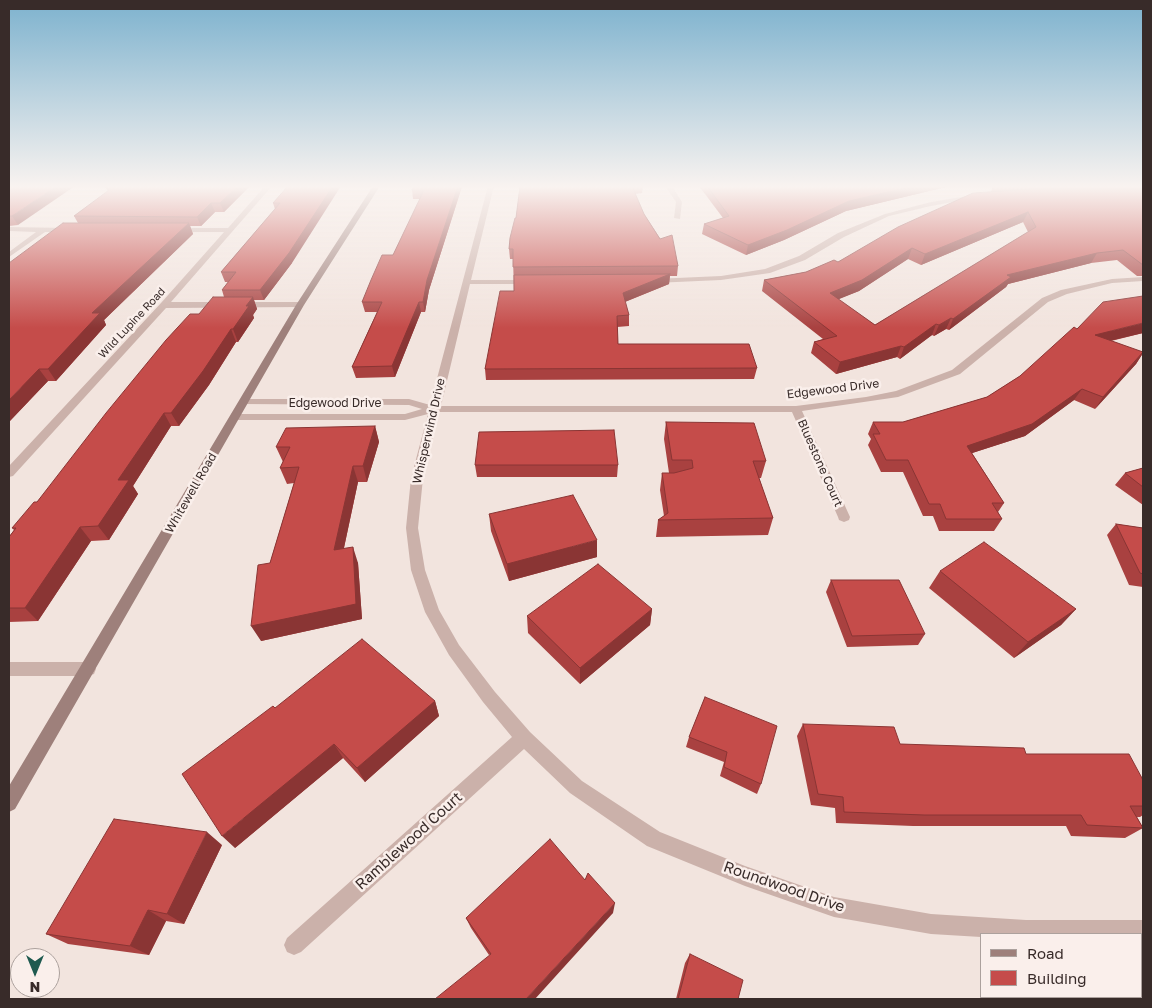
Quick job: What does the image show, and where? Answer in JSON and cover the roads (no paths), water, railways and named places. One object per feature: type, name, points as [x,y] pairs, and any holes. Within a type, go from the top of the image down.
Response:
[{"type":"street","points":[[9,255],[40,233]]},
{"type":"street","name":"Wild Lupine Road","points":[[9,473],[164,305],[227,233]]},
{"type":"street","name":"Whitewell Road","points":[[9,803],[300,304],[346,233]]},
{"type":"street","name":"Whisperwind Drive","points":[[479,233],[416,478],[412,528],[418,570],[432,612],[454,650],[488,697],[524,738]]},
{"type":"street","points":[[641,281],[721,278],[767,271],[802,258],[846,233]]},
{"type":"street","name":"Edgewood Drive","points":[[244,402],[409,402],[434,408],[796,409],[866,400],[898,394],[956,372],[1045,300],[1064,292],[1112,281],[1143,279]]},
{"type":"street","points":[[466,282],[544,282]]},
{"type":"street","points":[[164,305],[300,304]]},
{"type":"street","name":"Edgewood Drive","points":[[235,417],[405,417],[434,408]]},
{"type":"street","name":"Bluestone Court","points":[[796,409],[844,517]]},
{"type":"street","points":[[9,669],[88,669]]},
{"type":"street","name":"Roundwood Drive","points":[[524,738],[576,786],[654,839],[745,876],[834,907],[931,924],[1026,930],[1143,930]]},
{"type":"street","name":"Ramblewood Court","points":[[294,945],[524,738]]}]
